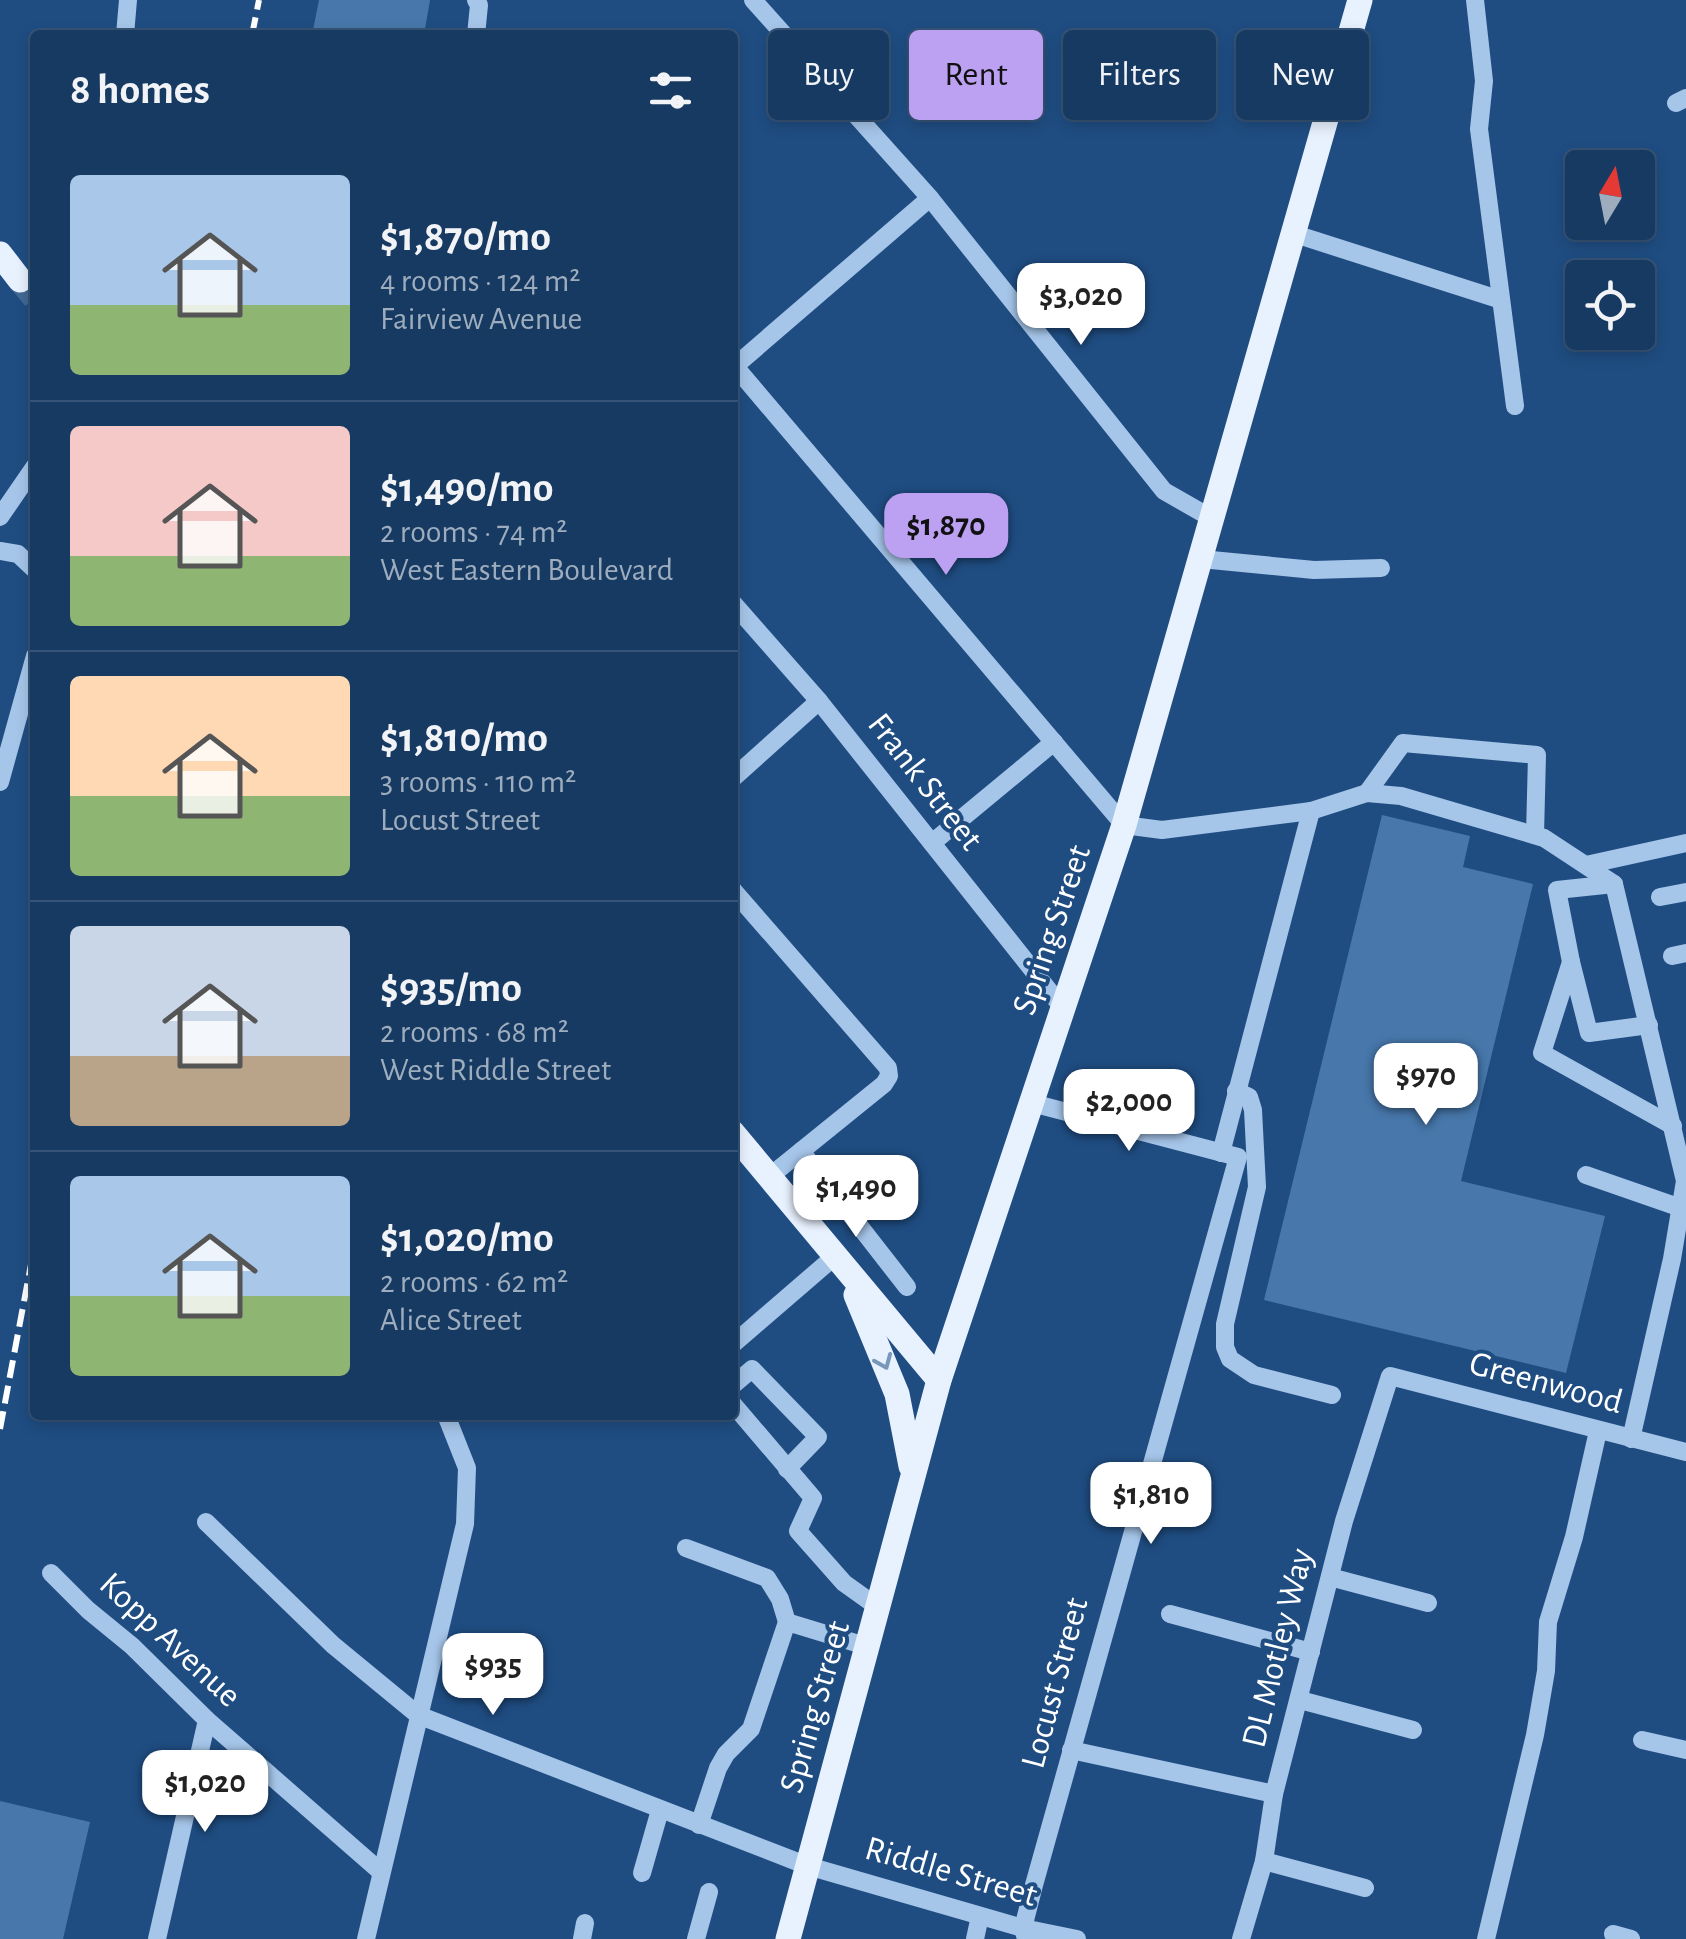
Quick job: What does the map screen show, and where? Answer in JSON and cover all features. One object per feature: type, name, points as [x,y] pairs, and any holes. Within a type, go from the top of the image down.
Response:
[{"type":"main road","name":"Spring Street","points":[[788,1939],[939,1380],[1124,825],[1360,0]]},
{"type":"main road","points":[[0,254],[20,280]]},
{"type":"main road","points":[[738,1139],[939,1380]]},
{"type":"main road","points":[[840,1264],[897,1394],[912,1478]]},
{"type":"street","points":[[125,30],[128,0]]},
{"type":"street","points":[[476,0],[476,30]]},
{"type":"street","points":[[753,0],[930,198],[1164,491],[1212,520]]},
{"type":"street","points":[[1475,0],[1484,81],[1479,129],[1515,406]]},
{"type":"street","points":[[738,361],[930,198]]},
{"type":"street","points":[[1295,234],[1501,300]]},
{"type":"street","points":[[738,369],[1124,825],[1162,830],[1311,811],[1367,793],[1401,796],[1535,835],[1614,884],[1686,1181],[1681,1231],[1631,1438]]},
{"type":"street","points":[[0,517],[30,473]]},
{"type":"street","points":[[0,551],[18,554],[30,565]]},
{"type":"street","points":[[1201,559],[1314,570],[1381,568]]},
{"type":"street","name":"Frank Street","points":[[738,609],[819,701],[1062,1007]]},
{"type":"street","points":[[0,782],[30,674]]},
{"type":"street","points":[[738,774],[819,701]]},
{"type":"street","points":[[932,843],[1054,742]]},
{"type":"street","points":[[1367,793],[1403,743],[1537,755],[1535,835]]},
{"type":"street","name":"Locust Street","points":[[1024,1933],[1229,1155],[1236,1091],[1311,811]]},
{"type":"street","points":[[1586,864],[1686,843]]},
{"type":"street","points":[[1614,884],[1557,890],[1588,1033],[1648,1025]]},
{"type":"street","points":[[1660,896],[1686,892]]},
{"type":"street","points":[[738,895],[888,1068],[889,1076],[769,1178]]},
{"type":"street","points":[[1571,962],[1542,1052],[1673,1126]]},
{"type":"street","points":[[1236,1091],[1249,1098],[1253,1110],[1258,1173],[1225,1324],[1226,1347],[1230,1359],[1254,1376],[1332,1394]]},
{"type":"street","points":[[1032,1103],[1229,1155]]},
{"type":"street","points":[[802,1151],[907,1287]]},
{"type":"street","points":[[1586,1175],[1681,1208]]},
{"type":"street","points":[[738,1340],[840,1264]]},
{"type":"street","points":[[738,1381],[752,1369],[818,1437],[788,1469]]},
{"type":"street","name":"Greenwood","points":[[1390,1376],[1686,1452]]},
{"type":"street","name":"DL Motley Way","points":[[1241,1939],[1264,1861],[1274,1794],[1344,1521],[1390,1376]]},
{"type":"street","points":[[738,1411],[814,1498],[798,1530],[844,1584],[880,1608]]},
{"type":"street","points":[[366,1939],[465,1524],[467,1468],[448,1420]]},
{"type":"street","points":[[1486,1939],[1535,1735],[1546,1672],[1548,1622],[1574,1537],[1598,1431]]},
{"type":"street","points":[[206,1522],[333,1645],[418,1715]]},
{"type":"street","points":[[686,1548],[766,1578],[780,1598],[787,1622],[751,1729],[718,1768],[698,1825]]},
{"type":"street","name":"Kopp Avenue","points":[[51,1573],[207,1720],[381,1872]]},
{"type":"street","points":[[1330,1577],[1428,1602]]},
{"type":"street","points":[[1170,1614],[1311,1652]]},
{"type":"street","points":[[787,1622],[869,1646]]},
{"type":"street","points":[[1300,1700],[1413,1730]]},
{"type":"street","name":"Riddle Street","points":[[418,1715],[808,1866],[980,1916],[1024,1933],[1077,1939]]},
{"type":"street","points":[[157,1939],[207,1720]]},
{"type":"street","points":[[1642,1740],[1686,1750]]},
{"type":"street","points":[[1071,1750],[1274,1794]]},
{"type":"street","points":[[642,1873],[660,1810]]},
{"type":"street","points":[[1264,1861],[1364,1888]]},
{"type":"street","points":[[696,1939],[709,1892]]},
{"type":"street","points":[[975,1939],[980,1916]]},
{"type":"building","points":[[319,0],[430,0],[425,30],[313,30]]},
{"type":"building","points":[[1382,815],[1470,836],[1463,867],[1533,884],[1461,1181],[1605,1216],[1566,1373],[1264,1300]]},
{"type":"building","points":[[0,1801],[90,1822],[63,1939],[0,1939]]},
{"type":"tunnel","points":[[20,280],[30,292]]},
{"type":"railway","points":[[253,30],[259,0]]},
{"type":"railway","points":[[0,1429],[30,1270]]}]
